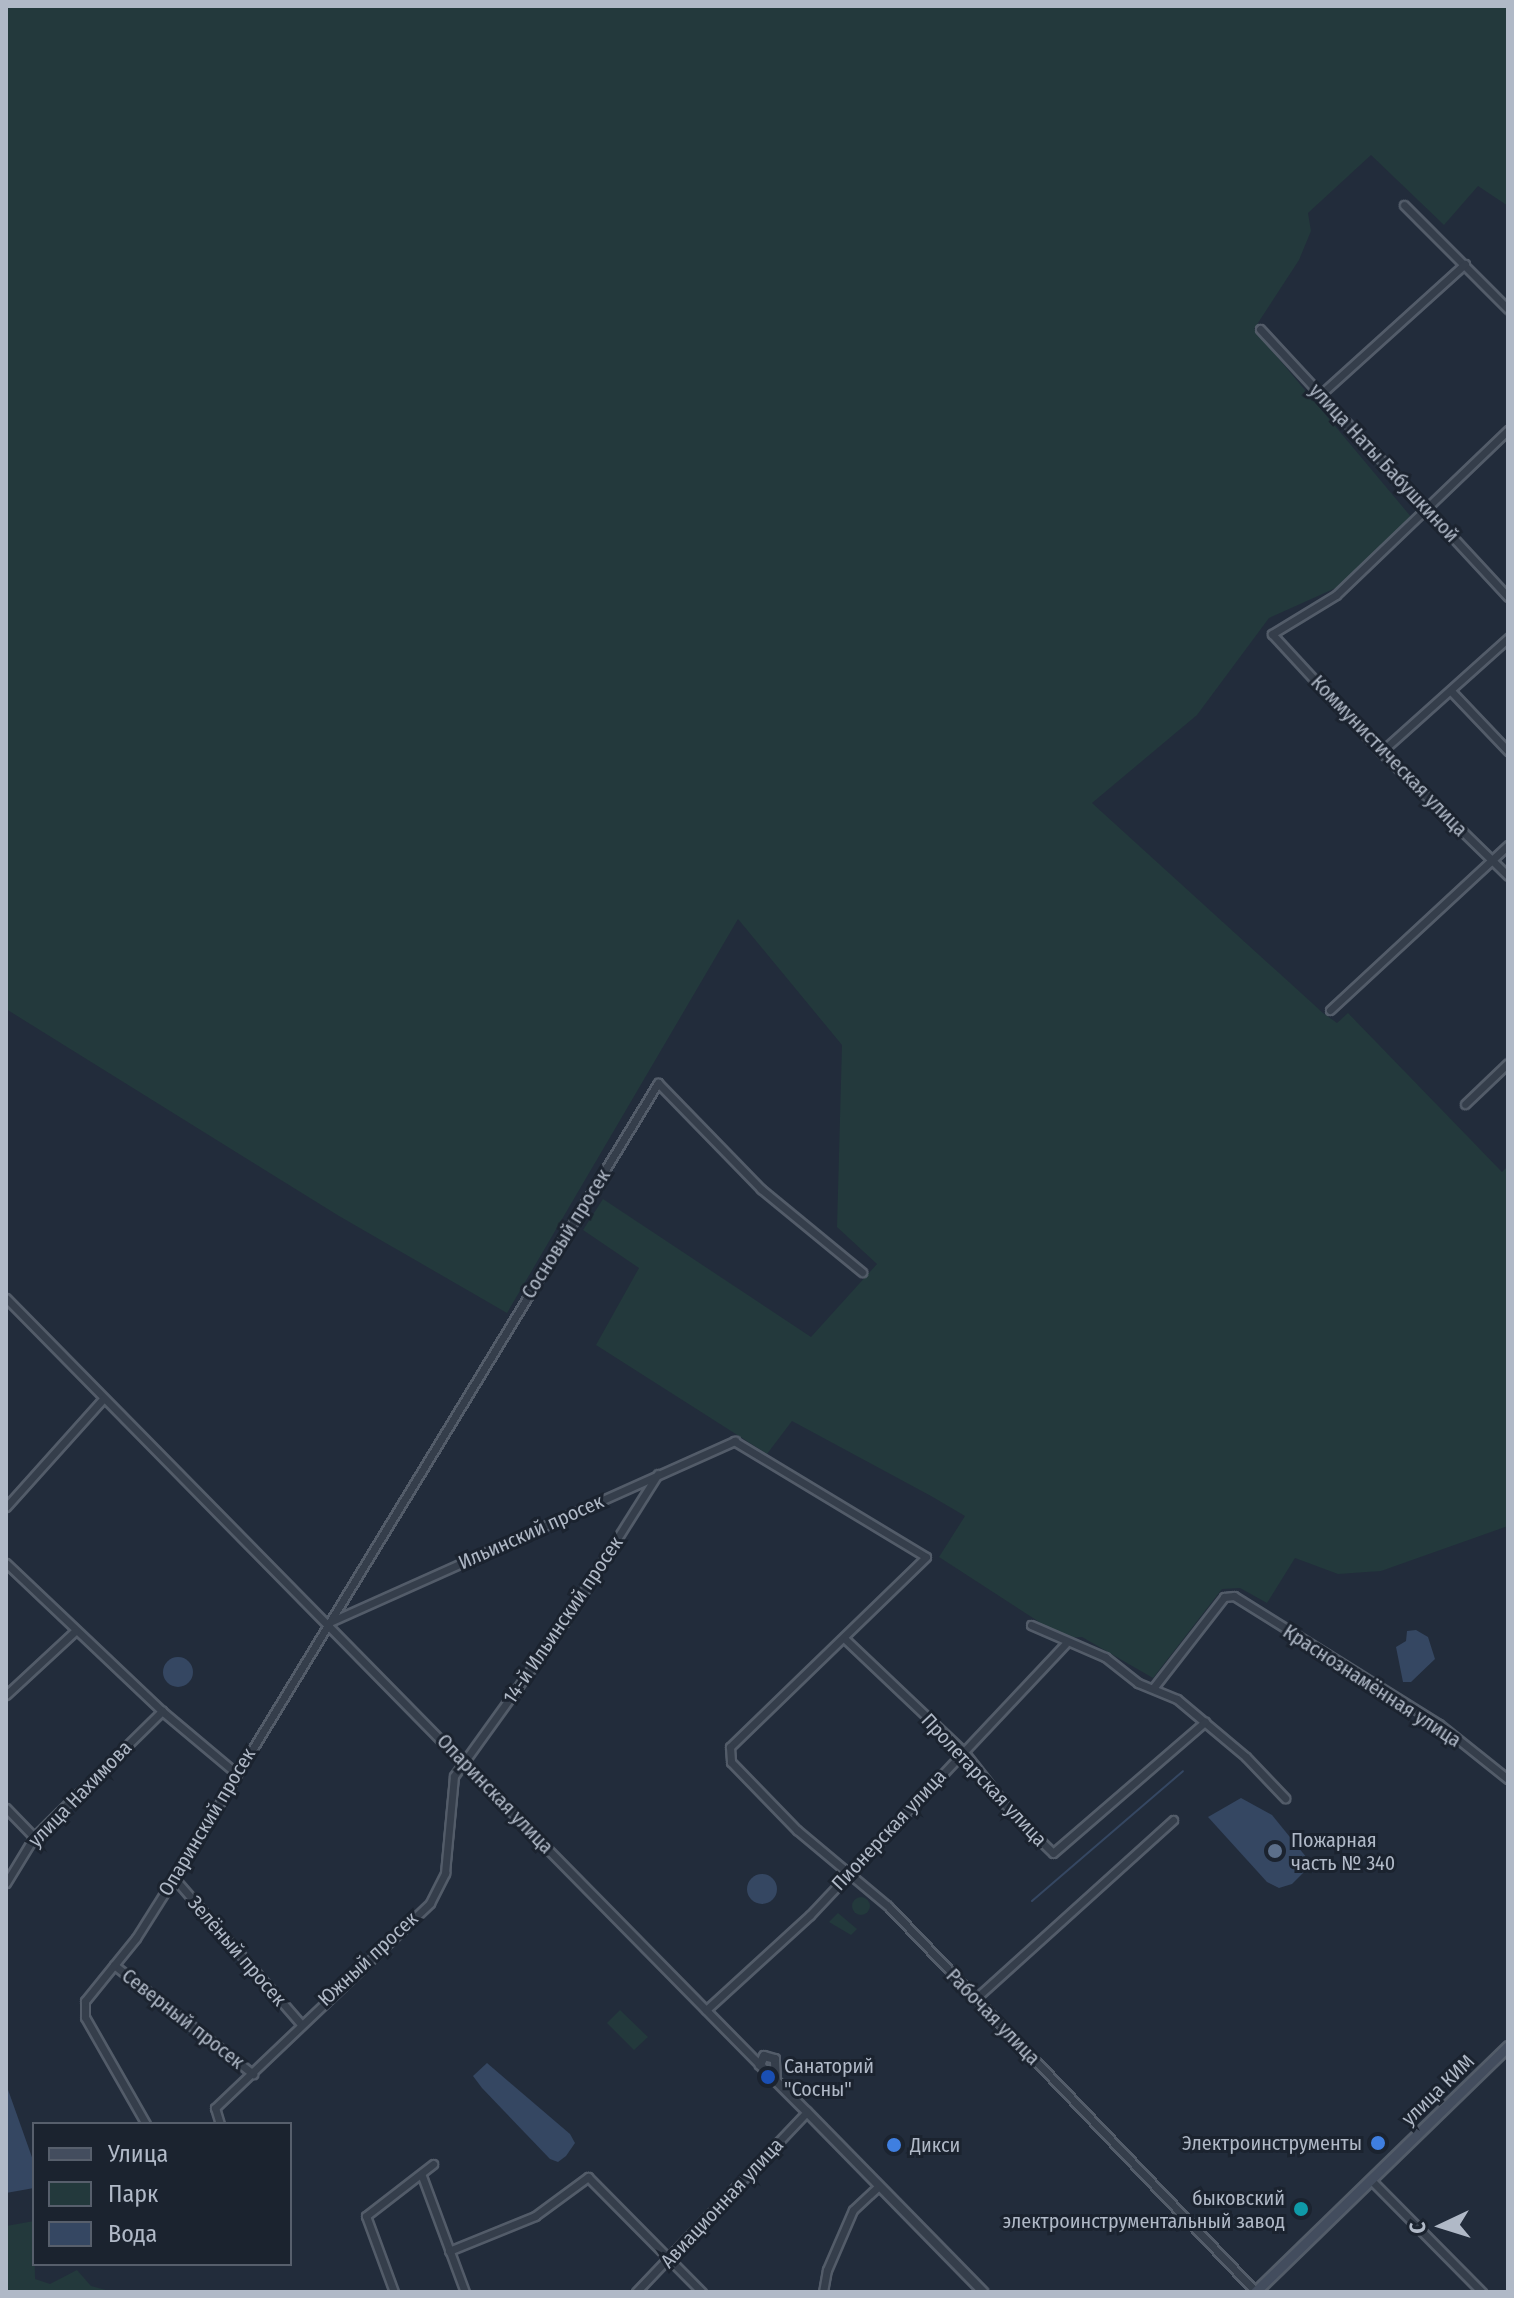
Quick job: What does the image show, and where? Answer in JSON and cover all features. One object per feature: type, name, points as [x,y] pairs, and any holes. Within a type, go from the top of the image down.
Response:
[{"type":"main road","name":"улица КИМ","points":[[1256,2292],[1508,2046]]},
{"type":"street","points":[[1404,205],[1508,309]]},
{"type":"street","points":[[1321,394],[1465,264]]},
{"type":"street","name":"улица Наты Бабушкиной","points":[[1260,329],[1508,597]]},
{"type":"street","points":[[1426,508],[1508,430]]},
{"type":"street","name":"Коммунистическая улица","points":[[1426,508],[1336,595],[1272,634],[1381,752],[1508,876]]},
{"type":"street","points":[[1381,752],[1508,638]]},
{"type":"street","points":[[1451,691],[1508,751]]},
{"type":"street","points":[[1330,1010],[1508,845]]},
{"type":"street","points":[[1465,1104],[1508,1063]]},
{"type":"street","name":"Сосновый просек","points":[[328,1623],[658,1083],[761,1189],[862,1272]]},
{"type":"street","name":"Опаринская улица","points":[[6,1298],[102,1400],[328,1623],[983,2292]]},
{"type":"street","points":[[6,1507],[102,1400]]},
{"type":"street","name":"Ильинский просек","points":[[328,1623],[735,1441],[926,1557],[846,1640]]},
{"type":"street","name":"14-й Ильинский просек","points":[[465,1764],[564,1623],[658,1474]]},
{"type":"street","points":[[6,1563],[162,1711],[236,1773]]},
{"type":"street","name":"Краснознамённая улица","points":[[1154,1687],[1224,1597],[1234,1596],[1439,1724],[1508,1779]]},
{"type":"street","name":"Опаринский просек","points":[[145,2122],[85,2017],[85,2001],[174,1878],[328,1623]]},
{"type":"street","points":[[1031,1625],[1065,1644],[1077,1643],[1154,1687],[1205,1722],[1285,1798]]},
{"type":"street","points":[[6,1695],[75,1631]]},
{"type":"street","name":"Рабочая улица","points":[[846,1640],[730,1747],[737,1771],[847,1875],[888,1906],[1256,2292]]},
{"type":"street","name":"Пролетарская улица","points":[[846,1640],[964,1752],[1012,1813],[1053,1853],[1205,1722]]},
{"type":"street","name":"Пионерская улица","points":[[706,2010],[847,1875],[1065,1644]]},
{"type":"street","name":"улица Нахимова","points":[[6,1883],[34,1837],[162,1711]]},
{"type":"street","name":"Южный просек","points":[[219,2122],[215,2108],[253,2074],[300,2023],[430,1903],[445,1873],[454,1776],[465,1764]]},
{"type":"street","points":[[6,1808],[34,1837]]},
{"type":"street","points":[[975,1999],[1173,1820]]},
{"type":"street","name":"Зелёный просек","points":[[174,1878],[300,2023]]},
{"type":"street","name":"Северный просек","points":[[114,1965],[253,2074]]},
{"type":"street","points":[[760,2065],[764,2056],[772,2056],[776,2081]]},
{"type":"street","name":"Авиационная улица","points":[[636,2292],[807,2112]]},
{"type":"street","points":[[394,2292],[366,2216],[422,2176],[433,2164]]},
{"type":"street","points":[[422,2176],[465,2292]]},
{"type":"street","points":[[449,2251],[535,2216],[588,2177],[702,2292]]},
{"type":"street","points":[[1371,2180],[1482,2292]]},
{"type":"street","points":[[823,2292],[827,2270],[853,2210],[879,2186]]},
{"type":"green space","points":[[6,6],[1508,6],[1508,206],[1478,186],[1444,225],[1371,155],[1308,213],[1311,231],[1299,260],[1254,329],[1412,518],[1338,587],[1269,618],[1197,715],[1092,803],[1323,1013],[1337,1023],[1348,1013],[1502,1172],[1508,1166],[1508,1526],[1381,1571],[1338,1574],[1295,1558],[1267,1603],[1240,1588],[1222,1589],[1153,1678],[1082,1637],[1064,1638],[939,1557],[965,1516],[792,1421],[767,1454],[596,1345],[639,1268],[583,1230],[603,1199],[811,1337],[877,1264],[837,1227],[842,1045],[738,919],[507,1313],[339,1216],[6,1009]]},
{"type":"green space","points":[[861,1897],[870,1906],[861,1915],[852,1906]]},
{"type":"green space","points":[[838,1913],[857,1929],[851,1935],[829,1922]]},
{"type":"green space","points":[[620,2010],[648,2037],[634,2050],[607,2023]]},
{"type":"green space","points":[[32,2221],[35,2279],[50,2284],[77,2270],[91,2286],[113,2292],[6,2292],[6,2226]]},
{"type":"water","points":[[1416,1630],[1428,1637],[1435,1659],[1411,1682],[1403,1682],[1396,1647],[1406,1641],[1407,1631]]},
{"type":"water","points":[[178,1657],[189,1661],[193,1672],[189,1683],[178,1687],[167,1683],[163,1672],[167,1661]]},
{"type":"water","points":[[1241,1798],[1272,1815],[1307,1858],[1307,1869],[1292,1884],[1279,1888],[1267,1882],[1208,1817]]},
{"type":"water","points":[[762,1874],[773,1878],[777,1889],[773,1900],[762,1904],[751,1900],[747,1889],[751,1878]]},
{"type":"water","points":[[487,2063],[570,2134],[575,2143],[566,2156],[558,2162],[550,2159],[482,2088],[473,2076]]},
{"type":"water","points":[[6,2084],[32,2157],[32,2188],[6,2193]]},
{"type":"waterway","points":[[1032,1901],[1183,1771]]},
{"type":"place","name":"Пожарная часть № 340","points":[[1275,1851]]},
{"type":"place","name":"Санаторий \"Сосны\"","points":[[768,2077]]},
{"type":"place","name":"Электроинструменты","points":[[1378,2143]]},
{"type":"place","name":"Дикси","points":[[894,2145]]},
{"type":"place","name":"быковский электроинструментальный завод","points":[[1301,2209]]}]
